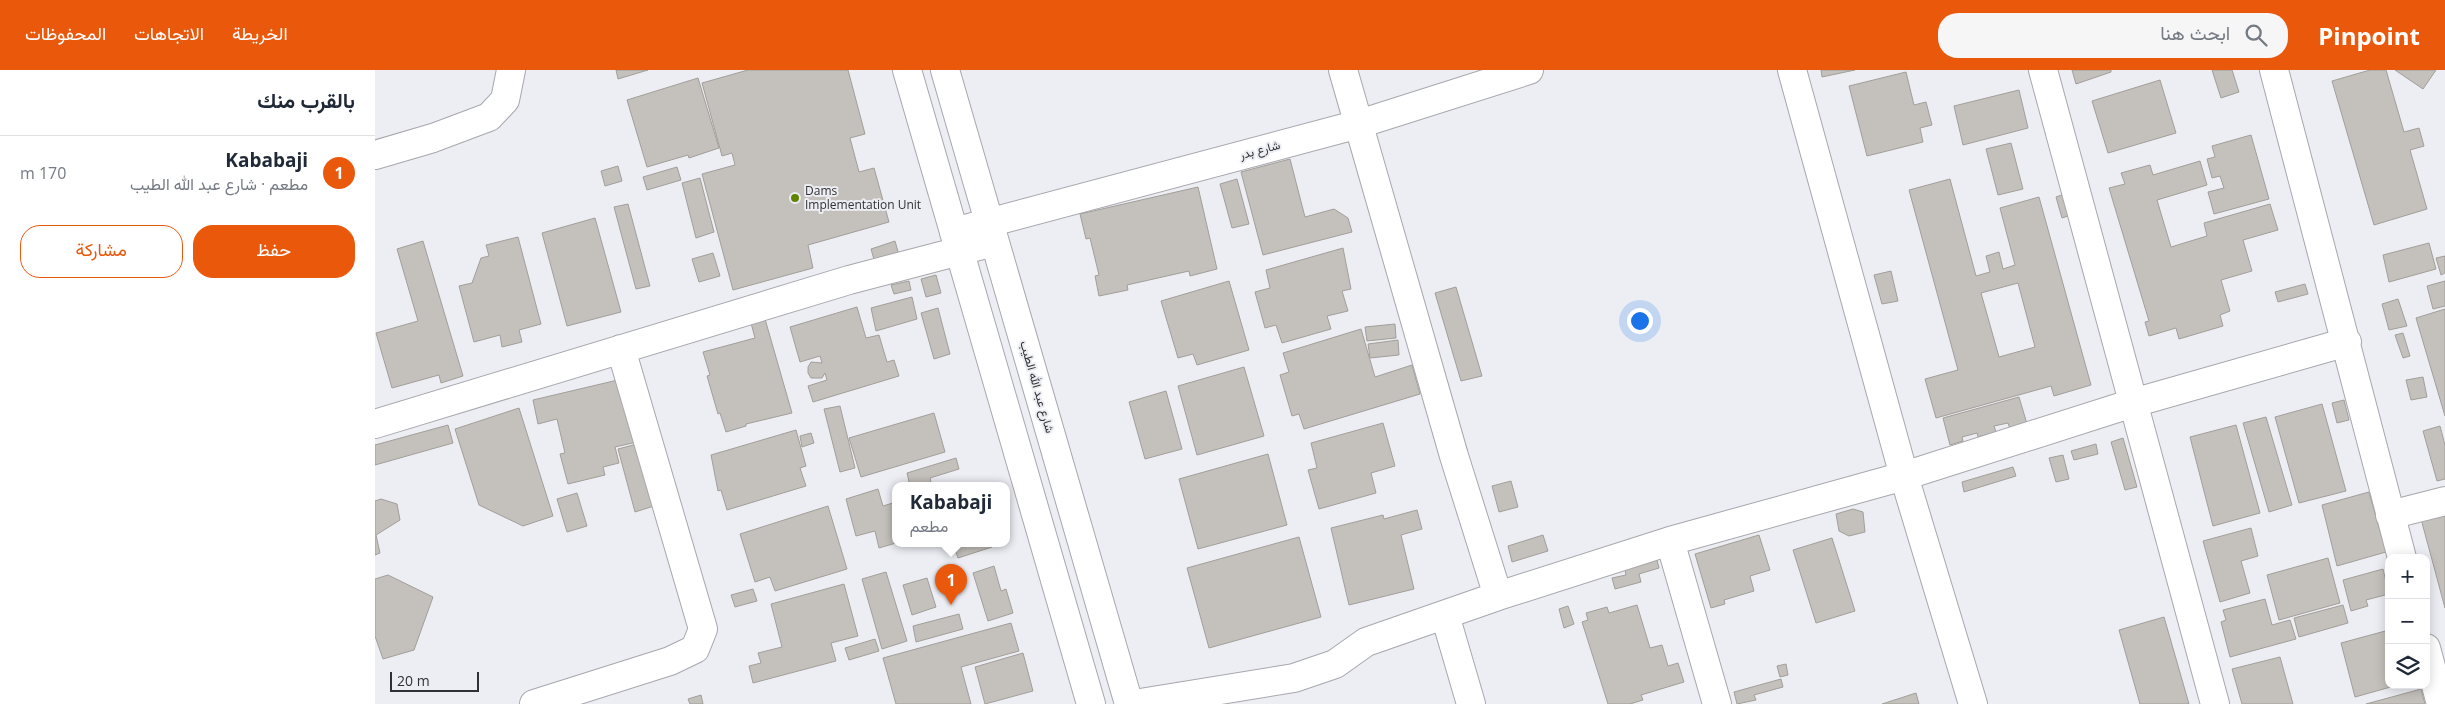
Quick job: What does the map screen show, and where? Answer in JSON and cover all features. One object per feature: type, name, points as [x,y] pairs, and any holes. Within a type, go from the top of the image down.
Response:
[{"type":"street","points":[[375,155],[433,138],[489,118],[505,100],[511,70]]},
{"type":"street","points":[[907,70],[1091,704]]},
{"type":"street","name":"شارع عبد الله الطيب","points":[[945,70],[1129,704]]},
{"type":"street","points":[[1343,70],[1454,456],[1498,596]]},
{"type":"street","name":"شارع بدر","points":[[375,424],[849,280],[956,241],[1359,124],[1529,70]]},
{"type":"street","points":[[1792,70],[1904,476],[1973,704]]},
{"type":"street","points":[[2043,70],[2215,704]]},
{"type":"street","points":[[2274,70],[2347,342],[2401,554]]},
{"type":"street","points":[[1135,704],[1294,678],[1335,664],[1366,642],[1498,596],[1670,541],[1904,476],[2133,402],[2347,342]]},
{"type":"street","points":[[534,704],[670,661],[695,649],[703,629],[621,349]]},
{"type":"street","points":[[2390,515],[2445,501]]},
{"type":"street","points":[[1670,541],[1717,704]]},
{"type":"street","points":[[1445,615],[1471,704]]},
{"type":"street","points":[[2430,663],[2441,704]]},
{"type":"building","points":[[616,70],[648,70],[618,79]]},
{"type":"building","name":"Dams Implementation Unit","points":[[748,70],[848,70],[865,134],[850,138],[859,172],[874,168],[889,222],[808,245],[813,268],[733,290],[702,174],[735,165],[732,153],[722,156],[702,83]]},
{"type":"building","points":[[1821,70],[1855,70],[1822,77]]},
{"type":"building","points":[[2072,70],[2111,70],[2111,72],[2076,84]]},
{"type":"building","points":[[2212,70],[2232,70],[2239,92],[2221,98]]},
{"type":"building","points":[[2370,70],[2386,70],[2404,132],[2419,128],[2424,146],[2410,150],[2427,209],[2374,225],[2332,81]]},
{"type":"building","points":[[2395,70],[2436,70],[2423,89]]},
{"type":"building","points":[[1906,72],[1914,105],[1926,102],[1932,125],[1920,128],[1923,142],[1867,156],[1849,86]]},
{"type":"building","points":[[698,78],[719,148],[689,158],[688,155],[647,167],[627,100]]},
{"type":"building","points":[[2160,80],[2176,133],[2108,153],[2092,101]]},
{"type":"building","points":[[2019,90],[2028,128],[1963,145],[1954,106]]},
{"type":"building","points":[[2251,135],[2269,199],[2214,214],[2208,192],[2224,188],[2220,176],[2212,178],[2207,159],[2215,157],[2212,146]]},
{"type":"building","points":[[2011,143],[2023,189],[1998,195],[1986,149]]},
{"type":"building","points":[[1290,159],[1305,217],[1334,209],[1348,218],[1352,232],[1263,255],[1241,172]]},
{"type":"building","points":[[2200,161],[2207,185],[2157,200],[2171,247],[2207,236],[2204,223],[2270,204],[2278,230],[2243,240],[2252,271],[2221,280],[2230,311],[2220,315],[2223,326],[2179,339],[2176,328],[2149,336],[2145,322],[2149,321],[2109,188],[2125,184],[2121,173],[2150,165],[2153,175]]},
{"type":"building","points":[[618,166],[622,181],[605,186],[601,171]]},
{"type":"building","points":[[677,167],[681,180],[647,190],[643,177]]},
{"type":"building","points":[[700,178],[714,232],[696,238],[682,183]]},
{"type":"building","points":[[1237,179],[1249,224],[1232,228],[1220,184]]},
{"type":"building","points":[[1950,179],[1976,276],[1990,272],[1986,256],[1999,252],[2003,269],[2015,265],[2000,208],[2039,197],[2091,385],[2054,396],[2051,386],[1936,418],[1925,379],[1958,370],[1909,190]],"holes":[[[2018,283],[2035,347],[1999,357],[1981,293]]]},
{"type":"building","points":[[1198,187],[1217,269],[1190,276],[1189,271],[1127,285],[1128,290],[1099,296],[1095,276],[1099,275],[1090,238],[1086,239],[1080,214]]},
{"type":"building","points":[[2070,192],[2077,213],[2062,218],[2056,197]]},
{"type":"building","points":[[628,204],[650,286],[636,289],[614,207]]},
{"type":"building","points":[[595,218],[621,312],[567,326],[542,233]]},
{"type":"building","points":[[518,237],[541,324],[519,330],[522,342],[502,347],[500,335],[474,342],[459,286],[472,283],[481,258],[489,256],[486,245]]},
{"type":"building","points":[[423,241],[463,376],[441,383],[439,375],[392,388],[376,333],[418,321],[397,249]]},
{"type":"building","points":[[895,241],[899,255],[875,263],[871,249]]},
{"type":"building","points":[[2429,243],[2436,269],[2389,282],[2383,255]]},
{"type":"building","points":[[1343,248],[1351,289],[1342,291],[1348,311],[1327,316],[1331,329],[1282,343],[1276,325],[1265,328],[1255,292],[1270,288],[1266,270]]},
{"type":"building","points":[[713,253],[720,276],[699,282],[692,259]]},
{"type":"building","points":[[2445,256],[2445,273],[2441,275],[2436,258]]},
{"type":"building","points":[[1891,271],[1898,301],[1882,304],[1874,275]]},
{"type":"building","points":[[936,275],[941,293],[926,297],[921,279]]},
{"type":"building","points":[[909,281],[911,290],[894,294],[891,285]]},
{"type":"building","points":[[1229,281],[1249,350],[1197,365],[1193,354],[1178,358],[1161,301]]},
{"type":"building","points":[[2445,281],[2445,306],[2433,309],[2427,286]]},
{"type":"building","points":[[2305,284],[2308,294],[2278,302],[2275,292]]},
{"type":"building","points":[[1456,287],[1482,376],[1461,381],[1435,293]]},
{"type":"building","points":[[912,297],[917,319],[876,331],[871,308]]},
{"type":"building","points":[[2398,299],[2407,326],[2389,330],[2382,304]]},
{"type":"building","points":[[857,307],[866,338],[879,335],[887,362],[894,360],[899,376],[813,402],[808,386],[827,380],[825,373],[822,378],[811,378],[808,373],[808,367],[811,362],[822,363],[820,356],[800,362],[790,327]]},
{"type":"building","points":[[938,308],[950,354],[934,359],[921,313]]},
{"type":"building","points":[[2445,309],[2445,416],[2416,318]]},
{"type":"building","points":[[765,319],[792,413],[746,424],[746,426],[726,432],[720,413],[718,414],[707,376],[710,375],[703,352],[755,338],[751,323]]},
{"type":"building","points":[[1395,324],[1396,338],[1367,341],[1365,327]]},
{"type":"building","points":[[1361,329],[1375,377],[1412,365],[1420,394],[1304,429],[1299,414],[1292,416],[1280,375],[1289,372],[1283,353]]},
{"type":"building","points":[[2403,333],[2410,356],[2403,358],[2395,335]]},
{"type":"building","points":[[1398,340],[1399,355],[1370,358],[1368,344]]},
{"type":"building","points":[[1244,367],[1264,436],[1197,455],[1178,386]]},
{"type":"building","points":[[2423,377],[2427,397],[2411,400],[2406,380]]},
{"type":"building","points":[[622,379],[637,442],[615,447],[619,463],[603,467],[605,475],[568,484],[560,454],[565,453],[557,419],[538,424],[533,400]]},
{"type":"building","points":[[1166,391],[1182,449],[1145,459],[1129,402]]},
{"type":"building","points":[[2019,397],[2027,424],[2010,429],[2008,423],[1994,426],[1996,432],[1978,437],[1977,433],[1962,437],[1963,441],[1950,445],[1943,418]]},
{"type":"building","points":[[2344,400],[2349,420],[2337,423],[2332,403]]},
{"type":"building","points":[[2322,404],[2346,491],[2299,503],[2275,417]]},
{"type":"building","points":[[840,406],[855,468],[840,472],[824,409]]},
{"type":"building","points":[[519,408],[553,516],[523,526],[479,505],[455,429]]},
{"type":"building","points":[[934,413],[945,452],[861,477],[849,438]]},
{"type":"building","points":[[2266,417],[2292,505],[2269,512],[2243,423]]},
{"type":"building","points":[[1383,423],[1395,466],[1371,473],[1376,493],[1319,509],[1308,470],[1317,468],[1311,443]]},
{"type":"building","points":[[448,425],[453,443],[375,465],[375,445]]},
{"type":"building","points":[[2236,425],[2260,513],[2213,526],[2190,437]]},
{"type":"building","points":[[2440,426],[2445,445],[2445,479],[2437,481],[2423,431]]},
{"type":"building","points":[[796,430],[806,466],[800,468],[806,486],[727,510],[721,490],[718,491],[711,455]]},
{"type":"building","points":[[811,433],[814,443],[802,447],[800,436]]},
{"type":"building","points":[[2123,438],[2137,487],[2125,490],[2111,442]]},
{"type":"building","points":[[637,444],[654,506],[635,512],[618,449]]},
{"type":"building","points":[[2096,444],[2098,454],[2074,460],[2071,451]]},
{"type":"building","points":[[1268,454],[1287,525],[1198,549],[1179,479]]},
{"type":"building","points":[[2063,455],[2069,479],[2056,482],[2049,458]]},
{"type":"building","points":[[956,458],[959,469],[930,478],[931,482],[909,482],[907,473]]},
{"type":"building","points":[[2013,467],[2016,476],[1964,492],[1962,482]]},
{"type":"building","points":[[1511,481],[1518,507],[1499,512],[1492,486]]},
{"type":"building","points":[[878,489],[883,506],[892,503],[892,544],[879,548],[875,531],[856,536],[846,499]]},
{"type":"building","points":[[2369,492],[2386,552],[2337,566],[2322,505]]},
{"type":"building","points":[[577,493],[587,526],[567,532],[557,499]]},
{"type":"building","points":[[381,499],[397,504],[400,520],[376,535],[380,553],[375,555],[375,501]]},
{"type":"building","points":[[828,506],[847,569],[775,591],[770,577],[755,582],[740,534]]},
{"type":"building","points":[[1853,509],[1863,512],[1865,532],[1849,536],[1839,531],[1836,514]]},
{"type":"building","points":[[1417,510],[1422,529],[1401,535],[1414,589],[1349,605],[1331,528],[1383,515],[1384,519]]},
{"type":"building","points":[[2445,512],[2445,608],[2421,519]]},
{"type":"building","points":[[2251,528],[2258,556],[2241,561],[2250,593],[2220,602],[2203,541]]},
{"type":"building","points":[[1543,535],[1548,551],[1512,562],[1508,546]]},
{"type":"building","points":[[1759,535],[1770,570],[1750,576],[1754,591],[1724,600],[1725,604],[1711,608],[1695,554]]},
{"type":"building","points":[[1299,537],[1321,617],[1209,648],[1187,568]]},
{"type":"building","points":[[1832,538],[1855,611],[1816,623],[1793,550]]},
{"type":"building","points":[[954,547],[992,547],[958,558]]},
{"type":"building","points":[[1655,552],[1659,568],[1639,574],[1641,582],[1615,589],[1612,578],[1626,575],[1623,560]]},
{"type":"building","points":[[2328,558],[2340,603],[2279,620],[2267,575]]},
{"type":"building","points":[[994,566],[1001,591],[1006,589],[1013,613],[988,621],[973,573]]},
{"type":"building","points":[[2383,569],[2385,595],[2366,600],[2368,606],[2351,611],[2343,580]]},
{"type":"building","points":[[886,572],[907,641],[882,649],[862,579]]},
{"type":"building","points":[[388,575],[433,597],[414,650],[383,659],[375,636],[375,579]]},
{"type":"building","points":[[927,578],[936,607],[912,615],[903,585]]},
{"type":"building","points":[[844,584],[858,636],[831,643],[836,661],[753,683],[749,666],[761,663],[758,653],[782,647],[771,604]]},
{"type":"building","points":[[753,589],[757,601],[735,607],[731,595]]},
{"type":"building","points":[[2265,599],[2272,625],[2290,620],[2296,639],[2230,657],[2221,622],[2226,620],[2223,610]]},
{"type":"building","points":[[1637,605],[1650,648],[1662,645],[1668,666],[1678,663],[1684,682],[1641,695],[1643,700],[1630,704],[1608,704],[1582,622],[1588,620],[1586,613],[1607,607],[1609,613]]},
{"type":"building","points":[[2343,605],[2348,623],[2299,637],[2294,618]]},
{"type":"building","points":[[1568,606],[1574,624],[1564,628],[1559,609]]},
{"type":"building","points":[[959,614],[963,629],[916,642],[913,626]]},
{"type":"building","points":[[2164,617],[2189,704],[2140,704],[2119,630]]},
{"type":"building","points":[[1011,623],[1019,651],[961,667],[971,704],[896,704],[883,658]]},
{"type":"building","points":[[2385,631],[2385,689],[2355,697],[2341,643]]},
{"type":"building","points":[[875,639],[879,651],[849,660],[845,648]]},
{"type":"building","points":[[1023,653],[1033,691],[985,704],[975,667]]},
{"type":"building","points":[[2280,657],[2293,704],[2242,704],[2232,669]]},
{"type":"building","points":[[1786,664],[1788,675],[1780,677],[1777,666]]},
{"type":"building","points":[[1781,679],[1783,687],[1754,695],[1756,700],[1737,704],[1734,692]]},
{"type":"building","points":[[2421,689],[2425,704],[2366,704]]},
{"type":"building","points":[[1916,693],[1919,704],[1882,704]]},
{"type":"building","points":[[701,695],[703,704],[690,704],[688,699]]},
{"type":"place","name":"Dams Implementation Unit","points":[[795,198]]},
{"type":"place","name":"Kababaji","points":[[951,605]]}]
